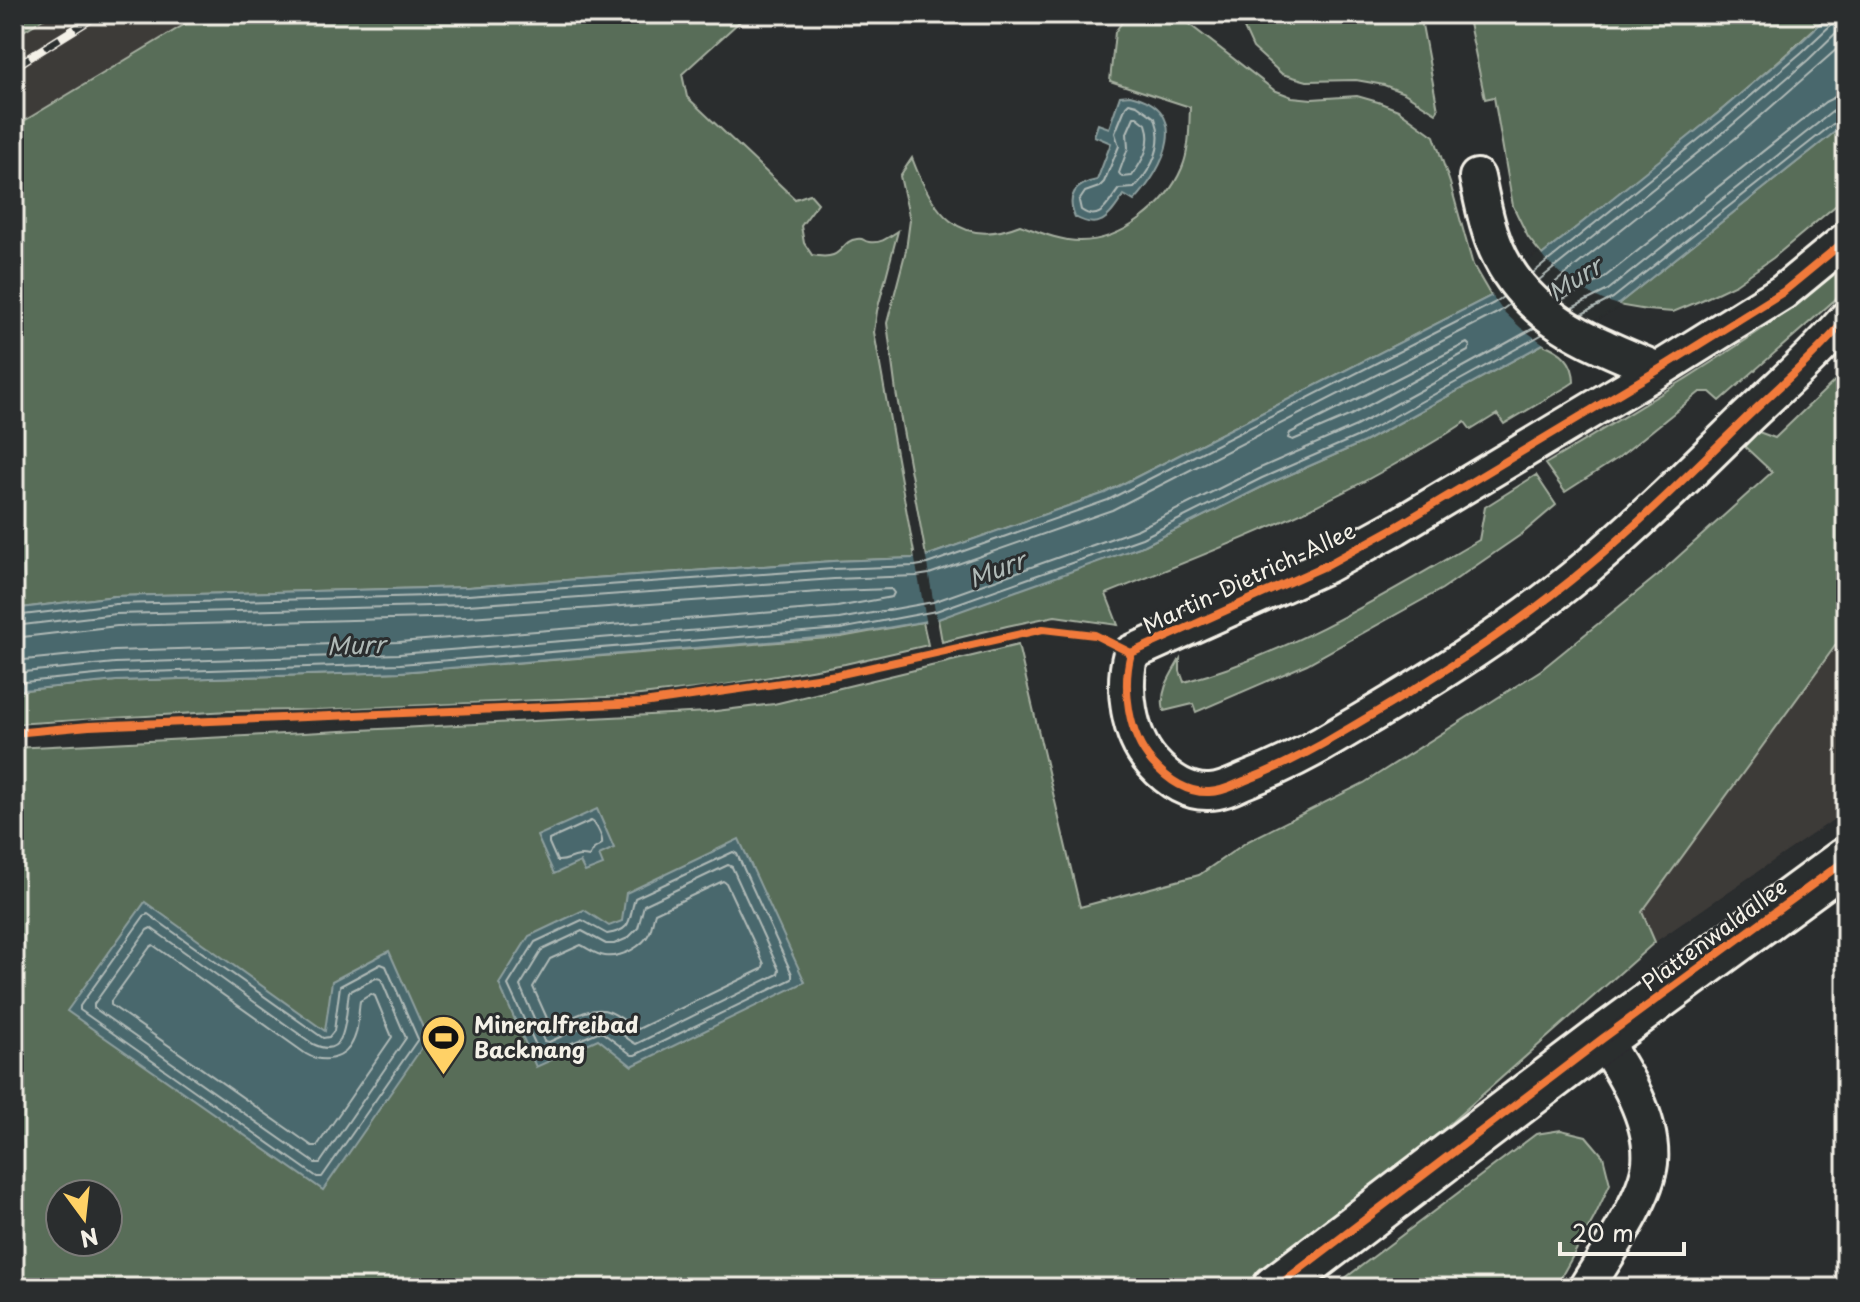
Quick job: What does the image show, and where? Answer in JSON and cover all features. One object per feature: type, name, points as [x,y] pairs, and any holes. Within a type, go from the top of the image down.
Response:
[{"type":"street","points":[[1477,177],[1486,220],[1501,259],[1530,298],[1553,319],[1583,339],[1658,370]]},
{"type":"street","name":"Martin-Dietrich-Allee","points":[[1846,240],[1783,292],[1396,527],[1325,566],[1131,653],[1127,667],[1129,699],[1135,736],[1146,755],[1178,785],[1197,791],[1219,791],[1278,768],[1389,705],[1495,637],[1586,568],[1704,461],[1846,319]]},
{"type":"street","name":"Plattenwaldallee","points":[[1275,1288],[1602,1039],[1846,860]]},
{"type":"street","points":[[1586,1288],[1638,1203],[1650,1164],[1647,1129],[1625,1075],[1602,1039]]},
{"type":"shaded area","points":[[49,14],[202,14],[14,132],[14,36]]},
{"type":"shaded area","points":[[1846,631],[1846,811],[1655,942],[1641,912]]},
{"type":"green space","points":[[14,14],[51,14],[14,37]]},
{"type":"green space","points":[[202,14],[748,14],[682,74],[687,97],[795,199],[810,194],[818,203],[801,226],[804,243],[812,255],[831,256],[851,241],[877,242],[898,231],[874,332],[915,558],[468,587],[115,596],[14,609],[14,127]]},
{"type":"green space","points":[[1128,14],[1176,14],[1274,90],[1292,97],[1357,96],[1378,102],[1398,110],[1434,136],[1473,265],[1491,296],[1105,493],[926,556],[896,392],[887,323],[906,250],[910,220],[900,176],[912,158],[939,209],[950,221],[980,233],[1020,225],[1057,238],[1080,241],[1111,235],[1141,219],[1165,195],[1182,168],[1188,146],[1190,107],[1110,81],[1115,32]]},
{"type":"green space","points":[[1242,14],[1420,14],[1438,110],[1436,113],[1404,93],[1384,85],[1356,80],[1307,81],[1282,74],[1253,48],[1243,26]]},
{"type":"green space","points":[[1467,14],[1830,14],[1725,107],[1542,255],[1528,237],[1513,206],[1494,97],[1485,99]]},
{"type":"green space","points":[[1846,123],[1846,194],[1773,258],[1736,284],[1673,312],[1617,305]]},
{"type":"green space","points":[[1846,262],[1846,290],[1720,401],[1710,392],[1700,392],[1618,458],[1565,492],[1545,464],[1746,340],[1788,311]]},
{"type":"green space","points":[[1543,344],[1565,358],[1572,368],[1574,382],[1504,424],[1497,414],[1471,430],[1465,422],[1323,502],[1106,594],[1118,625],[1055,616],[942,642],[938,619],[1145,545],[1266,485],[1364,442]]},
{"type":"green space","points":[[1846,370],[1846,631],[1642,912],[1655,942],[1264,1288],[14,1288],[14,748],[708,712],[774,704],[1018,645],[1080,907],[1199,875],[1248,841],[1364,783],[1541,670],[1658,575],[1772,472],[1743,445],[1756,431],[1775,438]]},
{"type":"green space","points":[[1536,475],[1556,505],[1522,534],[1442,589],[1307,664],[1196,712],[1193,704],[1164,711],[1164,691],[1180,659],[1184,682],[1261,656],[1336,621],[1479,540],[1485,507]]},
{"type":"green space","points":[[923,622],[928,645],[845,664],[713,687],[631,696],[229,711],[14,724],[14,691],[116,681],[400,672],[841,637]]},
{"type":"green space","points":[[1561,1130],[1586,1136],[1603,1156],[1610,1184],[1555,1288],[1332,1288],[1536,1134]]},
{"type":"water","name":"Murr","points":[[1830,14],[1846,14],[1846,123],[1617,305],[1364,442],[1266,485],[1145,545],[938,619],[841,636],[400,672],[116,681],[14,691],[14,609],[115,596],[468,587],[915,558],[1105,493],[1491,296],[1718,113]]},
{"type":"water","points":[[1130,95],[1150,103],[1162,113],[1167,127],[1163,157],[1134,201],[1124,195],[1104,219],[1092,223],[1084,221],[1075,217],[1072,197],[1078,188],[1097,180],[1111,143],[1094,136],[1098,124],[1109,128],[1120,96]]},
{"type":"water","points":[[597,809],[614,848],[599,855],[603,865],[585,872],[580,862],[554,874],[537,836]]},
{"type":"water","points":[[739,839],[805,982],[632,1066],[598,1039],[536,1067],[499,984],[529,936],[584,910],[609,926],[622,921],[626,893]]},
{"type":"water","points":[[145,902],[325,1031],[332,981],[389,951],[428,1039],[323,1190],[67,1011]]},
{"type":"pier","points":[[1539,252],[1582,290],[1622,306],[1547,346],[1502,310],[1490,292]]},
{"type":"pier","points":[[925,552],[937,623],[927,625],[914,554]]},
{"type":"railway","points":[[14,67],[99,14]]},
{"type":"cycle path","points":[[1131,653],[1325,566],[1396,527],[1783,292],[1846,240]]},
{"type":"cycle path","points":[[1131,653],[1127,695],[1132,725],[1144,751],[1170,779],[1192,790],[1213,792],[1281,765],[1437,675],[1558,590],[1666,496],[1809,359],[1846,319]]},
{"type":"cycle path","points":[[14,733],[89,726],[643,703],[837,675],[1043,629],[1095,635],[1131,653]]},
{"type":"cycle path","points":[[1275,1288],[1602,1039],[1846,860]]},
{"type":"place","name":"Mineralfreibad Backnang","points":[[443,1077]]}]
